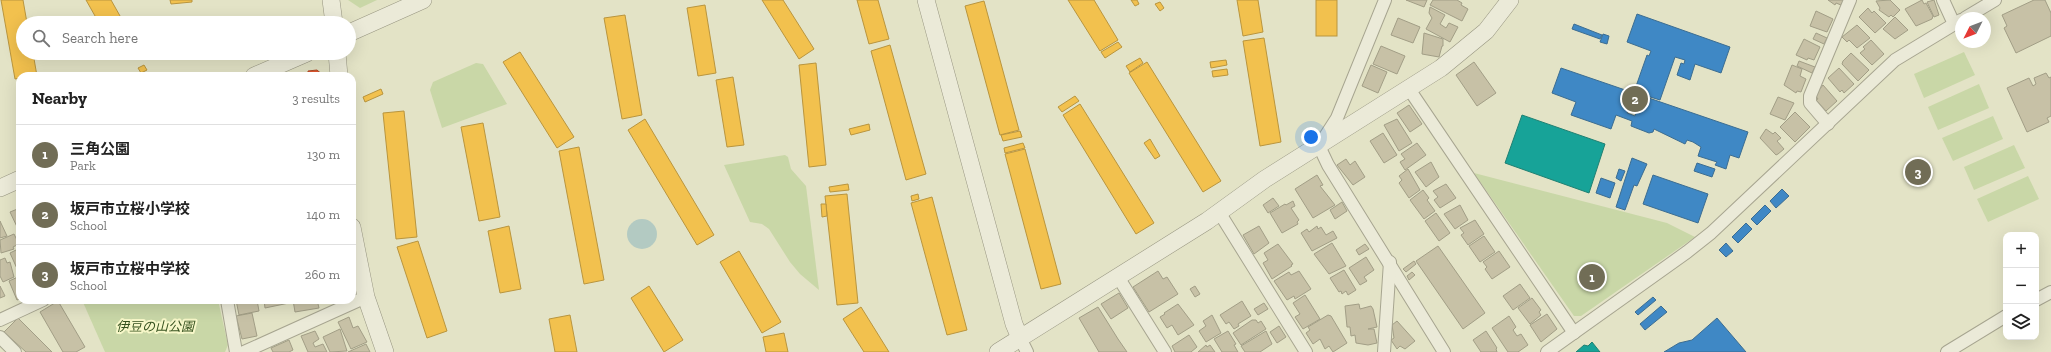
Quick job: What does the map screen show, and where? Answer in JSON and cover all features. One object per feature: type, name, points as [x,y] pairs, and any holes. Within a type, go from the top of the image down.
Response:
[{"type":"street","points":[[331,0],[333,16]]},
{"type":"street","points":[[356,30],[423,0]]},
{"type":"street","points":[[926,0],[1014,324],[1024,345]]},
{"type":"street","points":[[1319,146],[1337,118],[1385,0]]},
{"type":"street","points":[[998,352],[1024,345],[1118,277],[1218,212],[1265,179],[1441,68],[1463,52],[1486,31],[1510,0]]},
{"type":"street","points":[[1828,124],[1810,103],[1810,96],[1850,0]]},
{"type":"street","points":[[1943,0],[1955,15]]},
{"type":"street","points":[[1975,12],[1995,0]]},
{"type":"street","points":[[1548,352],[1711,233],[1894,60],[1955,24]]},
{"type":"street","points":[[263,72],[291,60]]},
{"type":"street","points":[[338,60],[339,72]]},
{"type":"street","points":[[1409,89],[1574,333]]},
{"type":"street","points":[[1319,146],[1328,165],[1390,262],[1444,352]]},
{"type":"street","points":[[0,188],[16,181]]},
{"type":"street","points":[[1218,212],[1306,352]]},
{"type":"street","points":[[356,247],[366,297],[385,352]]},
{"type":"street","points":[[1384,352],[1390,262]]},
{"type":"street","points":[[1118,277],[1165,352]]},
{"type":"street","points":[[2039,298],[2051,292]]},
{"type":"street","points":[[356,302],[366,297]]},
{"type":"street","points":[[0,320],[34,304]]},
{"type":"street","points":[[228,304],[236,352]]},
{"type":"street","points":[[244,352],[350,304]]},
{"type":"street","points":[[1947,352],[2003,318]]},
{"type":"street","points":[[0,337],[15,352]]},
{"type":"green space","points":[[348,0],[377,0],[360,8]]},
{"type":"green space","points":[[1964,52],[1975,75],[1924,98],[1914,74]]},
{"type":"green space","points":[[476,63],[483,64],[507,104],[442,128],[430,90],[433,82]]},
{"type":"green space","points":[[1979,84],[1989,108],[1938,130],[1928,107]]},
{"type":"green space","points":[[1993,116],[2003,139],[1953,161],[1942,138]]},
{"type":"green space","points":[[2014,145],[2025,168],[1974,190],[1964,167]]},
{"type":"green space","points":[[785,155],[788,157],[791,169],[806,186],[819,290],[800,274],[790,262],[769,229],[762,224],[750,222],[724,165]]},
{"type":"green space","points":[[1474,173],[1667,223],[1695,237],[1581,316],[1574,316]]},
{"type":"green space","points":[[2028,176],[2039,199],[1988,222],[1977,199]]},
{"type":"green space","name":"伊豆の山公園","points":[[84,304],[219,304],[228,345],[225,352],[105,352]]},
{"type":"water","points":[[642,219],[648,220],[656,228],[656,240],[648,248],[642,249],[636,248],[628,240],[627,234],[628,228],[636,220]]},
{"type":"building: Homes","points":[[1,0],[23,0],[26,16],[16,16],[16,60],[34,60],[36,72],[16,72],[15,79]]},
{"type":"building: Homes","points":[[86,0],[111,0],[120,16],[95,16]]},
{"type":"building: Homes","points":[[170,0],[192,0],[192,2],[171,4]]},
{"type":"building: Homes","points":[[762,0],[783,0],[814,49],[799,59]]},
{"type":"building: Homes","points":[[857,0],[878,0],[889,39],[869,44]]},
{"type":"building: Homes","points":[[1068,0],[1094,0],[1118,40],[1100,51]]},
{"type":"building: Homes","points":[[1131,0],[1137,0],[1139,4],[1135,6]]},
{"type":"building: Homes","points":[[1237,0],[1258,0],[1263,32],[1243,36]]},
{"type":"building: Homes","points":[[1316,0],[1337,0],[1337,36],[1316,36]]},
{"type":"building: Homes","points":[[984,1],[1019,130],[1000,135],[965,6]]},
{"type":"building: Homes","points":[[1160,2],[1164,8],[1160,11],[1155,4]]},
{"type":"building: Homes","points":[[705,5],[716,73],[698,76],[687,8]]},
{"type":"building: Homes","points":[[625,15],[642,115],[622,119],[604,18]]},
{"type":"building: Homes","points":[[1264,38],[1281,142],[1260,146],[1243,41]]},
{"type":"building: Homes","points":[[1118,42],[1122,47],[1105,58],[1101,52]]},
{"type":"building: Homes","points":[[890,45],[926,174],[906,180],[871,51]]},
{"type":"building: Homes","points":[[520,52],[574,137],[557,148],[503,62]]},
{"type":"building: Homes","points":[[1140,58],[1143,63],[1130,72],[1126,66]]},
{"type":"building: Homes","points":[[1226,60],[1227,65],[1211,68],[1210,62]]},
{"type":"building: Homes","points":[[1147,62],[1221,181],[1203,192],[1129,73]]},
{"type":"building: Homes","points":[[816,63],[826,165],[809,167],[799,65]]},
{"type":"building: Homes","points":[[144,65],[147,70],[140,72],[138,68]]},
{"type":"building: Homes","points":[[1227,69],[1228,75],[1213,77],[1212,71]]},
{"type":"building: Homes","points":[[733,77],[744,145],[727,147],[716,80]]},
{"type":"building: Homes","points":[[381,89],[383,94],[365,102],[363,97]]},
{"type":"building: Homes","points":[[1075,96],[1079,101],[1062,112],[1058,107]]},
{"type":"building: Homes","points":[[1080,104],[1154,223],[1136,234],[1063,115]]},
{"type":"building: Homes","points":[[404,111],[417,237],[396,239],[383,113]]},
{"type":"building: Homes","points":[[645,119],[714,235],[697,245],[628,130]]},
{"type":"building: Homes","points":[[483,123],[500,217],[479,221],[461,127]]},
{"type":"building: Homes","points":[[869,124],[870,130],[851,135],[849,129]]},
{"type":"building: Homes","points":[[1020,131],[1022,137],[1003,141],[1001,135]]},
{"type":"building: Homes","points":[[1150,139],[1160,156],[1155,159],[1144,143]]},
{"type":"building: Homes","points":[[1023,143],[1025,148],[1005,153],[1004,148]]},
{"type":"building: Homes","points":[[579,147],[604,280],[584,284],[559,151]]},
{"type":"building: Homes","points":[[1025,149],[1061,284],[1041,289],[1005,154]]},
{"type":"building: Homes","points":[[848,184],[849,190],[830,192],[829,187]]},
{"type":"building: Homes","points":[[847,194],[858,303],[837,305],[825,196]]},
{"type":"building: Homes","points":[[918,194],[919,199],[912,201],[911,196]]},
{"type":"building: Homes","points":[[932,197],[967,330],[947,335],[911,203]]},
{"type":"building: Homes","points":[[821,204],[826,204],[827,216],[822,217]]},
{"type":"building: Homes","points":[[509,226],[521,289],[500,293],[488,231]]},
{"type":"building: Homes","points":[[418,241],[447,331],[427,338],[397,247]]},
{"type":"building: Homes","points":[[739,251],[781,322],[762,333],[720,262]]},
{"type":"building: Homes","points":[[649,286],[683,340],[664,352],[631,298]]},
{"type":"building: Homes","points":[[861,307],[889,352],[864,352],[843,319]]},
{"type":"building: Homes","points":[[570,315],[577,352],[555,352],[549,319]]},
{"type":"building: Homes","points":[[784,333],[788,352],[766,352],[763,337]]},
{"type":"building: Shops","points":[[317,70],[319,72],[308,72]]},
{"type":"building: Schools","points":[[1637,14],[1730,47],[1721,73],[1695,64],[1690,80],[1677,75],[1681,63],[1684,64],[1685,60],[1675,57],[1660,100],[1634,92],[1647,55],[1649,56],[1651,51],[1627,42]]},
{"type":"building: Schools","points":[[1574,24],[1602,35],[1600,39],[1572,29]]},
{"type":"building: Schools","points":[[1603,34],[1609,36],[1607,44],[1600,42]]},
{"type":"building: Schools","points":[[1561,68],[1634,93],[1627,113],[1635,116],[1640,95],[1748,132],[1739,158],[1730,155],[1726,169],[1715,165],[1717,162],[1698,156],[1701,147],[1693,142],[1687,140],[1685,144],[1654,129],[1653,132],[1649,133],[1631,126],[1632,121],[1616,115],[1611,129],[1571,115],[1576,102],[1552,93]]},
{"type":"building: Schools","points":[[1632,158],[1647,164],[1637,186],[1634,185],[1625,210],[1616,207]]},
{"type":"building: Schools","points":[[1697,163],[1715,169],[1712,177],[1694,171]]},
{"type":"building: Schools","points":[[1619,169],[1625,171],[1621,181],[1616,178]]},
{"type":"building: Schools","points":[[1653,175],[1708,194],[1698,223],[1643,204]]},
{"type":"building: Schools","points":[[1601,178],[1615,183],[1610,198],[1596,193]]},
{"type":"building: Schools","points":[[1782,189],[1789,196],[1776,208],[1770,201]]},
{"type":"building: Schools","points":[[1765,205],[1771,211],[1757,225],[1751,219]]},
{"type":"building: Schools","points":[[1746,223],[1752,229],[1738,243],[1732,237]]},
{"type":"building: Schools","points":[[1726,243],[1733,251],[1726,257],[1719,250]]},
{"type":"building: Schools","points":[[1653,297],[1656,300],[1638,315],[1635,312]]},
{"type":"building: Schools","points":[[1661,306],[1667,312],[1645,330],[1640,324]]},
{"type":"building: Schools","points":[[1717,318],[1746,352],[1664,352],[1679,343],[1692,340]]},
{"type":"building: Public","points":[[1522,115],[1605,144],[1589,193],[1505,163]]},
{"type":"building: Public","points":[[1592,342],[1600,352],[1576,352],[1584,345],[1588,346]]},
{"type":"building: Other","points":[[1406,0],[1427,0],[1424,7]]},
{"type":"building: Other","points":[[1433,0],[1457,0],[1462,3],[1461,5],[1468,9],[1462,21],[1430,5]]},
{"type":"building: Other","points":[[1828,0],[1844,0],[1841,5],[1836,3],[1835,5]]},
{"type":"building: Other","points":[[1890,0],[1900,10],[1893,17],[1891,15],[1889,17],[1879,10],[1880,8],[1876,1]]},
{"type":"building: Other","points":[[1922,0],[1924,4],[1926,3],[1933,16],[1932,19],[1916,26],[1905,9]]},
{"type":"building: Other","points":[[1934,0],[1939,15],[1934,17],[1927,2]]},
{"type":"building: Other","points":[[2034,0],[2045,0],[2051,13],[2051,36],[2016,53],[2004,28],[2007,26],[2002,15]]},
{"type":"building: Other","points":[[1430,7],[1445,15],[1440,24],[1446,28],[1449,23],[1458,27],[1450,42],[1426,29],[1432,18],[1429,13]]},
{"type":"building: Other","points":[[1868,8],[1872,13],[1874,11],[1886,23],[1875,33],[1859,17]]},
{"type":"building: Other","points":[[1816,11],[1833,19],[1827,32],[1810,26]]},
{"type":"building: Other","points":[[1895,17],[1908,30],[1895,39],[1883,29]]},
{"type":"building: Other","points":[[1398,18],[1420,27],[1413,43],[1391,35]]},
{"type":"building: Other","points":[[1857,25],[1870,38],[1857,48],[1849,40],[1847,42],[1842,37]]},
{"type":"building: Other","points":[[1424,33],[1443,39],[1443,46],[1439,57],[1422,54]]},
{"type":"building: Other","points":[[1816,33],[1827,38],[1824,44],[1813,39]]},
{"type":"building: Other","points":[[1804,39],[1820,47],[1814,60],[1808,58],[1807,60],[1796,55]]},
{"type":"building: Other","points":[[1871,40],[1884,54],[1872,65],[1860,53],[1865,49],[1863,47]]},
{"type":"building: Other","points":[[1381,46],[1405,56],[1397,74],[1373,64]]},
{"type":"building: Other","points":[[1851,53],[1869,70],[1858,81],[1842,64]]},
{"type":"building: Other","points":[[1799,61],[1815,67],[1812,73],[1797,66]]},
{"type":"building: Other","points":[[1474,62],[1496,93],[1477,106],[1456,75]]},
{"type":"building: Other","points":[[1371,65],[1387,72],[1378,93],[1362,86]]},
{"type":"building: Other","points":[[1792,65],[1802,69],[1800,76],[1806,79],[1801,92],[1797,91],[1796,93],[1784,85]]},
{"type":"building: Other","points":[[1839,68],[1854,84],[1844,93],[1842,90],[1840,92],[1828,78]]},
{"type":"building: Other","points":[[2046,73],[2049,78],[2051,77],[2051,116],[2047,118],[2049,122],[2027,132],[2007,88],[2029,78],[2033,86],[2036,84],[2034,78]]},
{"type":"building: Other","points":[[1823,85],[1837,101],[1826,111],[1816,100],[1818,99],[1815,95]]},
{"type":"building: Other","points":[[1778,97],[1794,103],[1785,120],[1770,114]]},
{"type":"building: Other","points":[[1409,105],[1422,124],[1410,132],[1397,113]]},
{"type":"building: Other","points":[[1795,112],[1810,127],[1795,142],[1780,127]]},
{"type":"building: Other","points":[[1397,119],[1412,143],[1399,151],[1384,125]]},
{"type":"building: Other","points":[[1766,129],[1773,134],[1775,132],[1781,138],[1777,141],[1784,149],[1776,155],[1760,138]]},
{"type":"building: Other","points":[[1383,133],[1397,155],[1384,163],[1370,141]]},
{"type":"building: Other","points":[[1417,143],[1426,155],[1405,170],[1400,162],[1405,159],[1401,154]]},
{"type":"building: Other","points":[[1346,159],[1350,165],[1355,161],[1365,177],[1353,185],[1337,165]]},
{"type":"building: Other","points":[[1431,162],[1439,177],[1426,187],[1415,172]]},
{"type":"building: Other","points":[[1408,169],[1420,190],[1409,198],[1399,183],[1402,180],[1399,176]]},
{"type":"building: Other","points":[[1317,175],[1323,185],[1320,186],[1335,205],[1313,218],[1295,189]]},
{"type":"building: Other","points":[[1446,184],[1456,198],[1440,208],[1434,200],[1438,197],[1433,191]]},
{"type":"building: Other","points":[[1423,190],[1429,198],[1427,200],[1435,211],[1424,219],[1410,200]]},
{"type":"building: Other","points":[[1273,198],[1279,206],[1268,213],[1263,205]]},
{"type":"building: Other","points":[[1293,201],[1295,206],[1291,208],[1299,220],[1297,222],[1298,224],[1282,233],[1270,213]]},
{"type":"building: Other","points":[[1342,202],[1347,211],[1335,219],[1330,210]]},
{"type":"building: Other","points":[[1460,205],[1468,220],[1455,229],[1444,214]]},
{"type":"building: Other","points":[[16,210],[16,225],[10,212]]},
{"type":"building: Other","points":[[1436,213],[1450,233],[1439,241],[1425,221]]},
{"type":"building: Other","points":[[1475,220],[1484,234],[1468,245],[1461,235],[1464,233],[1460,228]]},
{"type":"building: Other","points":[[0,221],[7,236],[0,238]]},
{"type":"building: Other","points":[[1259,226],[1269,243],[1254,254],[1243,235]]},
{"type":"building: Other","points":[[1317,226],[1318,229],[1321,227],[1326,235],[1333,231],[1337,238],[1312,251],[1301,233],[1307,229],[1309,232]]},
{"type":"building: Other","points":[[14,234],[16,238],[16,246],[13,247],[14,249],[1,253],[0,240]]},
{"type":"building: Other","points":[[1484,236],[1495,252],[1480,262],[1469,246]]},
{"type":"building: Other","points":[[1332,243],[1346,266],[1329,274],[1314,254]]},
{"type":"building: Other","points":[[1278,244],[1293,264],[1272,279],[1263,263],[1268,260],[1264,253]]},
{"type":"building: Other","points":[[1365,244],[1369,249],[1359,255],[1356,250]]},
{"type":"building: Other","points":[[1438,246],[1485,313],[1463,329],[1416,261]]},
{"type":"building: Other","points":[[16,250],[16,266],[10,253]]},
{"type":"building: Other","points":[[1499,251],[1510,267],[1492,279],[1485,269],[1487,267],[1483,262]]},
{"type":"building: Other","points":[[1366,257],[1374,270],[1364,277],[1367,281],[1360,285],[1349,268]]},
{"type":"building: Other","points":[[5,258],[7,263],[10,262],[14,277],[3,282],[0,276],[0,260]]},
{"type":"building: Other","points":[[1414,261],[1416,264],[1406,272],[1403,269]]},
{"type":"building: Other","points":[[1344,270],[1356,290],[1348,295],[1346,291],[1342,294],[1341,291],[1339,292],[1330,278]]},
{"type":"building: Other","points":[[1158,271],[1163,279],[1167,277],[1178,294],[1149,312],[1133,287]]},
{"type":"building: Other","points":[[1299,271],[1311,289],[1295,299],[1294,296],[1287,300],[1274,281],[1289,272],[1291,275]]},
{"type":"building: Other","points":[[1412,272],[1415,275],[1409,280],[1407,276]]},
{"type":"building: Other","points":[[16,278],[16,298],[9,281]]},
{"type":"building: Other","points":[[1520,284],[1530,298],[1513,310],[1503,296]]},
{"type":"building: Other","points":[[0,286],[5,296],[0,298]]},
{"type":"building: Other","points":[[1195,286],[1200,294],[1195,297],[1190,289]]},
{"type":"building: Other","points":[[1119,293],[1128,308],[1111,319],[1101,304]]},
{"type":"building: Other","points":[[1305,295],[1320,319],[1303,329],[1295,317],[1300,314],[1293,303]]},
{"type":"building: Other","points":[[1532,298],[1541,310],[1539,312],[1541,315],[1530,324],[1518,308]]},
{"type":"building: Other","points":[[1242,301],[1251,316],[1238,324],[1239,326],[1234,329],[1229,322],[1226,324],[1220,315]]},
{"type":"building: Other","points":[[1264,303],[1268,309],[1258,315],[1254,309]]},
{"type":"building: Other","points":[[53,304],[60,304],[85,347],[76,352],[63,352],[40,312]]},
{"type":"building: Other","points":[[237,304],[258,304],[259,311],[239,315]]},
{"type":"building: Other","points":[[264,304],[284,304],[265,308]]},
{"type":"building: Other","points":[[294,304],[318,304],[319,308],[295,312]]},
{"type":"building: Other","points":[[1178,304],[1194,325],[1178,335],[1172,325],[1167,328],[1160,317]]},
{"type":"building: Other","points":[[1359,304],[1360,309],[1371,306],[1373,309],[1377,327],[1368,329],[1374,329],[1377,343],[1368,345],[1356,343],[1355,335],[1351,336],[1350,327],[1347,327],[1345,306]]},
{"type":"building: Other","points":[[1098,307],[1127,352],[1099,352],[1079,318]]},
{"type":"building: Other","points":[[252,313],[257,336],[242,339],[236,316]]},
{"type":"building: Other","points":[[1547,314],[1557,329],[1541,342],[1530,325]]},
{"type":"building: Other","points":[[1212,315],[1221,333],[1206,342],[1199,331],[1206,326],[1203,321]]},
{"type":"building: Other","points":[[1328,315],[1331,316],[1347,343],[1333,352],[1329,346],[1325,349],[1320,339],[1313,344],[1306,333],[1310,330],[1308,327]]},
{"type":"building: Other","points":[[1509,316],[1516,327],[1513,330],[1517,336],[1521,334],[1528,345],[1518,352],[1508,352],[1492,328]]},
{"type":"building: Other","points":[[349,317],[353,328],[358,326],[367,342],[351,349],[338,322]]},
{"type":"building: Other","points":[[18,318],[52,352],[26,352],[4,332]]},
{"type":"building: Other","points":[[1252,320],[1256,320],[1258,323],[1261,321],[1266,329],[1241,345],[1233,333]]},
{"type":"building: Other","points":[[1397,321],[1415,341],[1405,349],[1400,346],[1397,349],[1391,340],[1394,338],[1392,325]]},
{"type":"building: Other","points":[[1279,326],[1286,337],[1277,343],[1270,332]]},
{"type":"building: Other","points":[[340,329],[347,351],[330,352],[323,337]]},
{"type":"building: Other","points":[[315,331],[319,339],[313,343],[315,347],[323,344],[327,352],[308,352],[301,336]]},
{"type":"building: Other","points":[[1228,331],[1236,344],[1234,345],[1238,352],[1222,352],[1214,339]]},
{"type":"building: Other","points":[[1266,331],[1272,344],[1260,352],[1245,352],[1241,346]]},
{"type":"building: Other","points":[[1486,331],[1497,348],[1497,352],[1481,352],[1473,340]]},
{"type":"building: Other","points":[[1189,335],[1197,347],[1191,352],[1175,352],[1172,346]]},
{"type":"building: Other","points":[[289,340],[293,350],[289,352],[273,352],[271,348]]},
{"type":"building: Other","points":[[366,344],[370,352],[348,352]]},
{"type":"building: Other","points":[[1206,345],[1207,347],[1210,345],[1215,352],[1198,352]]},
{"type":"place","name":"坂戸市立桜小学校","points":[[1635,99]]},
{"type":"place","name":"坂戸市立桜中学校","points":[[1918,172]]},
{"type":"place","name":"三角公園","points":[[1592,277]]}]
